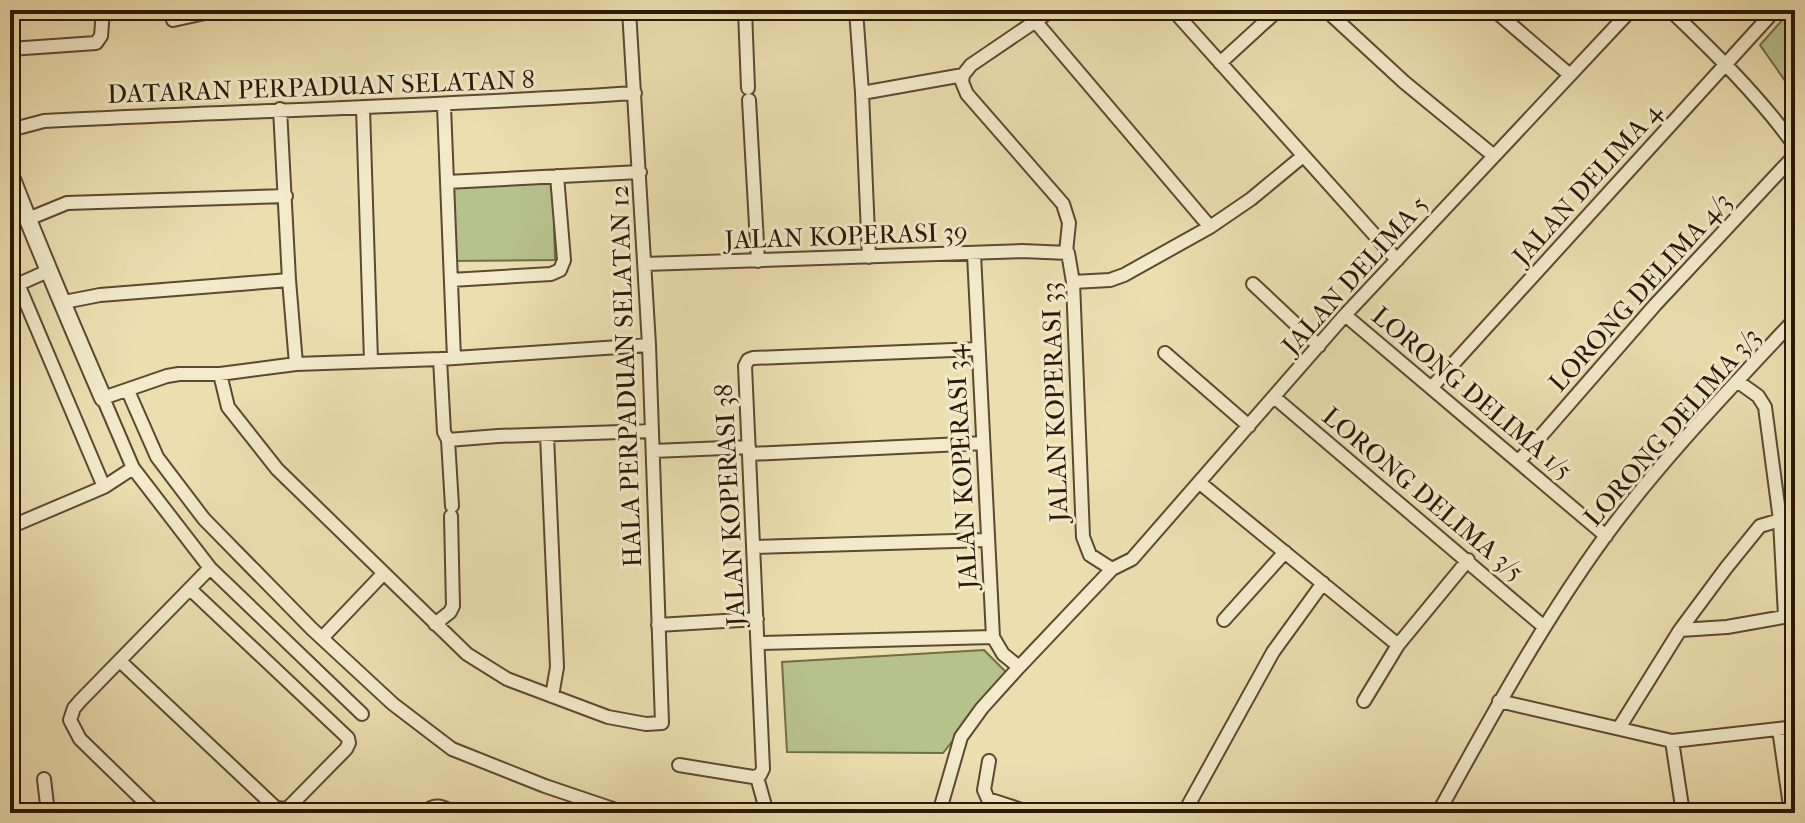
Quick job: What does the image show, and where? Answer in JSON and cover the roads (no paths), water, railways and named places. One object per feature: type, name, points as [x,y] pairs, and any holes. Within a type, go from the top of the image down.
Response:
[{"type":"street","points":[[10,49],[96,43],[102,31],[103,10]]},
{"type":"street","points":[[173,20],[205,12],[262,10]]},
{"type":"street","name":"HALA PERPADUAN SELATAN 12","points":[[552,696],[608,717],[646,724],[662,723],[649,345],[629,10]]},
{"type":"street","points":[[745,10],[758,261]]},
{"type":"street","points":[[856,10],[869,257]]},
{"type":"street","points":[[862,93],[963,75],[971,65],[1052,10]]},
{"type":"street","points":[[1173,10],[1397,260]]},
{"type":"street","points":[[1220,63],[1278,10]]},
{"type":"street","points":[[1326,10],[1404,82],[1494,156]]},
{"type":"street","points":[[1494,10],[1570,75]]},
{"type":"street","name":"JALAN DELIMA 5","points":[[1112,569],[1132,559],[1345,315],[1631,10]]},
{"type":"street","points":[[1670,10],[1763,103],[1795,146]]},
{"type":"street","name":"JALAN DELIMA 4","points":[[1432,387],[1775,10]]},
{"type":"street","points":[[1035,21],[1210,227]]},
{"type":"street","name":"JALAN KOPERASI 33","points":[[963,75],[962,82],[967,94],[1063,204],[1069,223],[1066,252],[1071,259],[1073,282],[1083,537],[1090,555],[1112,569]]},
{"type":"street","name":"DATARAN PERPADUAN SELATAN 8","points":[[10,130],[44,121],[280,109],[444,106],[635,93]]},
{"type":"street","points":[[435,624],[453,606],[448,440],[444,432],[451,280],[444,106]]},
{"type":"street","points":[[363,108],[371,361]]},
{"type":"street","points":[[280,109],[296,364]]},
{"type":"street","name":"LORONG DELIMA 4/3","points":[[1519,461],[1655,305],[1795,155]]},
{"type":"street","points":[[1073,282],[1110,280],[1124,275],[1210,227],[1251,199],[1303,156]]},
{"type":"street","points":[[447,182],[640,172]]},
{"type":"street","points":[[10,174],[133,468],[210,568],[362,714]]},
{"type":"street","points":[[451,280],[551,274],[560,270],[564,260],[557,176]]},
{"type":"street","points":[[28,219],[67,203],[286,196]]},
{"type":"street","name":"JALAN KOPERASI 33","points":[[1048,251],[1066,252]]},
{"type":"street","name":"JALAN KOPERASI 39","points":[[645,264],[1048,251]]},
{"type":"street","name":"JALAN KOPERASI 34","points":[[974,254],[993,637]]},
{"type":"street","points":[[48,271],[14,286],[104,487]]},
{"type":"street","points":[[64,302],[100,295],[289,280]]},
{"type":"street","points":[[1253,284],[1319,346]]},
{"type":"street","name":"LORONG DELIMA 1/5","points":[[1345,315],[1606,536]]},
{"type":"street","name":"LORONG DELIMA 3/3","points":[[1438,813],[1543,626],[1606,536],[1659,468],[1795,319]]},
{"type":"street","points":[[103,398],[167,376],[220,374],[296,364],[447,359],[649,345]]},
{"type":"street","name":"JALAN KOPERASI 38","points":[[757,777],[762,773],[763,763],[745,366],[750,359],[978,349]]},
{"type":"street","points":[[1165,353],[1249,426]]},
{"type":"street","points":[[220,374],[228,407],[277,469],[383,574],[467,654],[486,668],[552,696],[557,667],[547,435]]},
{"type":"street","points":[[1680,630],[1727,627],[1790,616],[1765,407],[1758,396],[1737,381]]},
{"type":"street","points":[[128,391],[157,457],[204,519],[322,638],[393,704],[452,749],[545,786],[625,813]]},
{"type":"street","name":"LORONG DELIMA 3/5","points":[[1274,397],[1543,626]]},
{"type":"street","points":[[448,440],[652,431]]},
{"type":"street","points":[[653,451],[983,443]]},
{"type":"street","points":[[10,527],[104,487],[133,468]]},
{"type":"street","points":[[1200,483],[1398,645]]},
{"type":"street","points":[[1619,728],[1680,630],[1760,526],[1780,520]]},
{"type":"street","points":[[754,547],[988,540]]},
{"type":"street","points":[[1224,620],[1285,552]]},
{"type":"street","points":[[1364,701],[1398,645],[1468,560]]},
{"type":"street","points":[[156,813],[113,774],[71,727],[70,720],[74,708],[210,568]]},
{"type":"street","points":[[939,813],[961,737],[982,708],[1112,569]]},
{"type":"street","points":[[322,638],[383,574]]},
{"type":"street","points":[[1184,813],[1273,652],[1323,583]]},
{"type":"street","points":[[121,662],[276,808],[287,809],[349,743],[344,733],[190,589]]},
{"type":"street","points":[[658,625],[757,619]]},
{"type":"street","points":[[758,643],[993,637],[1003,654],[1019,667]]},
{"type":"street","points":[[1499,701],[1672,741],[1795,727]]},
{"type":"street","points":[[1779,729],[1791,813]]},
{"type":"street","points":[[1672,741],[1683,813]]},
{"type":"street","points":[[989,761],[984,790],[988,799],[1031,813]]},
{"type":"street","points":[[679,765],[757,777],[767,813]]},
{"type":"street","points":[[44,779],[48,813]]},
{"type":"street","points":[[424,813],[438,806],[455,813]]}]
